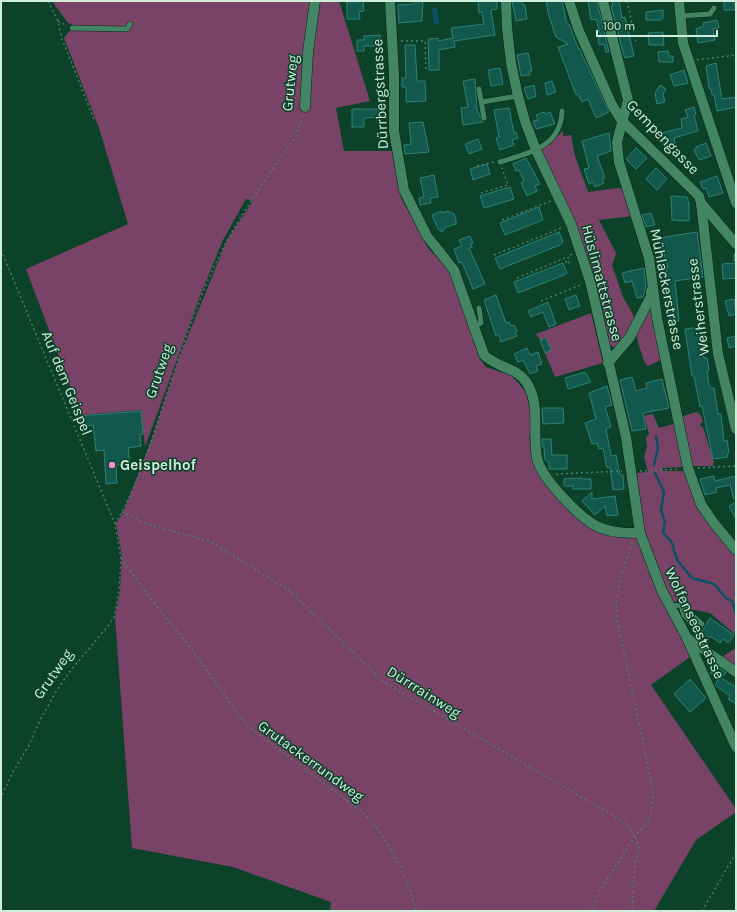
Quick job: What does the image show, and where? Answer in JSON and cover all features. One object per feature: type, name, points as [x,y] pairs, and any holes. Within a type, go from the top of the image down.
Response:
[{"type":"street","name":"Grutweg","points":[[305,107],[308,52],[315,1]]},
{"type":"street","name":"Dürrbergstrasse","points":[[390,1],[391,42],[394,75],[394,132],[404,190],[427,236],[454,270],[484,355],[496,364],[518,374],[526,381],[530,389],[534,407],[537,458],[551,486],[588,521],[600,528],[616,532],[638,533]]},
{"type":"street","name":"Hüslimattstrasse","points":[[506,1],[507,28],[518,96],[536,150],[571,224],[590,281],[626,438],[638,533]]},
{"type":"street","name":"Gempengasse","points":[[569,1],[579,31],[612,105],[622,121],[699,196],[702,203],[736,244]]},
{"type":"street","name":"Mühlackerstrasse","points":[[603,1],[627,91],[628,100],[617,142],[619,162],[648,258],[651,283],[693,486],[701,504],[713,522],[736,550]]},
{"type":"street","points":[[678,1],[683,43],[736,203]]},
{"type":"street","name":"Weiherstrasse","points":[[702,203],[718,354],[736,429]]},
{"type":"street","points":[[608,364],[630,337],[651,296],[651,283]]},
{"type":"street","name":"Wolfenseestrasse","points":[[638,533],[662,591],[687,638],[736,745]]},
{"type":"street","points":[[687,638],[736,672]]},
{"type":"lane","points":[[680,16],[710,14],[714,8]]},
{"type":"lane","points":[[72,28],[117,29],[127,28],[130,24]]},
{"type":"lane","points":[[479,88],[484,118]]},
{"type":"lane","points":[[482,102],[518,96]]},
{"type":"lane","points":[[500,162],[536,150],[559,130],[562,111]]},
{"type":"lane","points":[[475,326],[481,323],[479,308]]},
{"type":"lane","points":[[670,606],[680,605],[702,624]]},
{"type":"lane","points":[[680,605],[684,615],[698,630]]},
{"type":"path","points":[[48,1],[58,22],[62,39],[95,122]]},
{"type":"path","points":[[627,1],[636,41]]},
{"type":"path","points":[[58,22],[72,28]]},
{"type":"path","points":[[391,42],[425,40],[426,72]]},
{"type":"path","points":[[689,61],[736,55]]},
{"type":"path","name":"Grutweg","points":[[1,797],[57,690],[71,670],[114,617],[119,591],[121,558],[114,524],[122,512],[152,439],[179,358],[206,288],[227,240],[297,136],[305,107]]},
{"type":"path","points":[[477,166],[499,160],[508,185],[481,194]]},
{"type":"path","points":[[502,220],[560,198]]},
{"type":"path","points":[[494,255],[571,224]]},
{"type":"path","name":"Auf dem Geispel","points":[[1,250],[114,524]]},
{"type":"path","points":[[517,278],[565,258],[567,264],[570,263],[568,256]]},
{"type":"path","points":[[541,301],[581,285]]},
{"type":"path","points":[[545,475],[631,471]]},
{"type":"path","name":"Dürrrainweg","points":[[122,512],[145,523],[211,542],[290,591],[384,682],[626,823],[635,836]]},
{"type":"path","points":[[592,911],[600,890],[635,836],[648,822],[652,807],[653,790],[617,619],[615,603],[617,590],[638,533]]},
{"type":"path","name":"Grutackerrundweg","points":[[121,558],[153,602],[190,647],[247,726],[361,811],[375,824],[405,877],[416,911]]},
{"type":"path","points":[[632,911],[634,862],[639,848],[635,836]]},
{"type":"path","points":[[702,911],[736,853]]},
{"type":"shaded area","points":[[52,1],[339,1],[370,101],[336,108],[344,151],[392,151],[401,198],[428,248],[451,272],[479,358],[486,367],[512,376],[526,392],[530,409],[531,431],[529,439],[537,458],[588,521],[640,533],[694,654],[651,685],[736,809],[736,812],[696,840],[654,911],[330,911],[331,902],[233,867],[132,848],[115,617],[120,591],[122,557],[116,524],[123,513],[152,439],[179,358],[227,240],[253,201],[246,199],[223,240],[200,296],[145,447],[141,410],[81,415],[26,269],[128,224],[99,128],[64,38],[72,28],[72,24],[68,23]]},
{"type":"shaded area","points":[[563,131],[563,136],[571,135],[575,156],[588,192],[618,188],[623,189],[632,216],[599,220],[616,253],[612,265],[623,297],[635,318],[634,325],[615,348],[608,344],[541,150]]},
{"type":"shaded area","points":[[651,307],[663,359],[648,366],[643,359],[637,334],[648,309]]},
{"type":"shaded area","points":[[591,313],[603,363],[555,377],[545,353],[551,350],[546,338],[540,340],[536,334]]},
{"type":"shaded area","points":[[696,412],[700,414],[703,421],[700,424],[701,427],[703,427],[714,462],[713,466],[691,466],[681,417]]},
{"type":"shaded area","points":[[653,414],[659,428],[677,423],[685,467],[662,468],[663,471],[685,471],[736,553],[736,648],[735,634],[710,613],[690,609],[681,600],[674,602],[670,599],[645,539],[637,473],[648,472],[644,457],[647,447],[646,438],[649,434],[644,416]]},
{"type":"shaded area","points":[[736,648],[736,667],[722,657]]},
{"type":"water","points":[[432,8],[437,8],[439,24],[434,25]]},
{"type":"building","points":[[363,1],[364,11],[359,12],[360,19],[347,19],[347,2]]},
{"type":"building","points":[[414,1],[423,1],[422,21],[399,23],[398,5],[414,4]]},
{"type":"building","points":[[478,1],[497,1],[497,9],[491,10],[495,35],[454,41],[455,47],[439,50],[439,70],[429,70],[428,39],[438,38],[438,41],[453,38],[451,28],[484,24],[482,12],[479,13]]},
{"type":"building","points":[[512,1],[522,1],[523,5],[525,5],[527,19],[516,21]]},
{"type":"building","points":[[546,1],[562,1],[567,24],[569,24],[578,48],[609,112],[596,118],[588,99],[582,102],[578,94],[576,95],[558,47],[568,44],[556,37]]},
{"type":"building","points":[[588,1],[597,1],[609,52],[606,52],[604,44],[599,45],[598,38],[601,37],[596,19],[591,20]]},
{"type":"building","points":[[612,1],[619,1],[622,18],[625,17],[634,56],[625,58],[611,6],[613,5]]},
{"type":"building","points":[[724,1],[735,1],[735,10],[724,10]]},
{"type":"building","points":[[663,10],[663,18],[661,20],[646,20],[646,12]]},
{"type":"building","points":[[717,20],[719,28],[713,29],[715,40],[698,43],[696,29],[704,26],[703,23]]},
{"type":"building","points":[[663,32],[664,45],[649,45],[648,33]]},
{"type":"building","points":[[380,35],[380,46],[364,46],[364,51],[357,51],[357,40],[364,40],[364,36]]},
{"type":"building","points":[[405,45],[415,45],[417,81],[425,81],[426,101],[406,102],[406,87],[402,87],[402,78],[406,78]]},
{"type":"building","points":[[668,51],[669,56],[673,56],[673,62],[659,62],[658,52]]},
{"type":"building","points":[[528,53],[532,71],[529,71],[530,75],[521,76],[517,55]]},
{"type":"building","points":[[716,63],[722,99],[736,97],[736,107],[717,111],[714,95],[712,95],[711,89],[709,89],[706,66]]},
{"type":"building","points":[[500,68],[503,84],[491,86],[488,70]]},
{"type":"building","points":[[684,70],[688,83],[674,86],[670,75]]},
{"type":"building","points":[[475,79],[477,110],[483,122],[463,125],[461,108],[468,107],[463,81]]},
{"type":"building","points":[[552,81],[556,92],[547,95],[545,83]]},
{"type":"building","points":[[534,85],[536,96],[528,99],[524,88]]},
{"type":"building","points":[[660,85],[666,89],[663,94],[665,102],[657,104],[655,93]]},
{"type":"building","points":[[694,107],[696,114],[694,115],[698,131],[674,138],[675,144],[664,146],[662,141],[659,141],[657,134],[682,128],[681,119],[688,117],[685,110]]},
{"type":"building","points":[[509,108],[514,133],[516,132],[518,138],[512,140],[514,145],[500,150],[496,138],[499,137],[494,110]]},
{"type":"building","points":[[352,109],[384,109],[384,117],[364,118],[364,127],[352,127]]},
{"type":"building","points":[[544,112],[545,114],[550,112],[555,124],[536,129],[533,121],[538,120],[536,115]]},
{"type":"building","points":[[423,122],[429,152],[405,154],[404,145],[411,144],[409,123]]},
{"type":"building","points":[[609,133],[611,151],[597,156],[605,178],[602,179],[604,183],[595,187],[593,182],[589,184],[584,169],[589,168],[582,141]]},
{"type":"building","points":[[478,139],[482,149],[469,154],[465,144]]},
{"type":"building","points":[[706,143],[711,156],[699,160],[694,150],[696,147]]},
{"type":"building","points":[[636,148],[647,158],[636,169],[626,159]]},
{"type":"building","points":[[526,158],[540,184],[535,186],[537,191],[527,196],[521,183],[524,181],[519,170],[516,171],[513,164]]},
{"type":"building","points":[[487,164],[490,174],[473,180],[470,169]]},
{"type":"building","points":[[656,168],[667,179],[657,190],[646,179]]},
{"type":"building","points":[[434,175],[438,197],[430,198],[431,203],[420,205],[419,198],[424,197],[420,178]]},
{"type":"building","points":[[717,176],[723,193],[709,197],[706,188],[703,189],[700,182]]},
{"type":"building","points":[[510,187],[514,199],[484,208],[480,196]]},
{"type":"building","points":[[671,196],[687,197],[689,204],[689,221],[672,220]]},
{"type":"building","points":[[539,207],[543,220],[505,235],[500,223]]},
{"type":"building","points":[[441,211],[442,213],[448,211],[454,214],[456,220],[456,224],[446,227],[442,232],[438,229],[432,215]]},
{"type":"building","points":[[651,213],[655,225],[646,227],[642,215]]},
{"type":"building","points":[[559,232],[563,242],[560,245],[500,269],[495,258]]},
{"type":"building","points":[[697,232],[703,277],[675,281],[679,321],[670,321],[666,267],[668,267],[659,238]]},
{"type":"building","points":[[470,236],[473,243],[471,244],[472,247],[469,248],[485,284],[473,289],[462,262],[459,263],[454,249],[462,246],[459,240]]},
{"type":"building","points":[[563,263],[567,273],[564,275],[518,293],[514,282]]},
{"type":"building","points":[[722,264],[736,264],[736,278],[723,279]]},
{"type":"building","points":[[644,268],[646,287],[643,297],[637,298],[632,281],[625,283],[622,273]]},
{"type":"building","points":[[496,295],[506,323],[509,322],[511,326],[514,325],[517,331],[515,332],[517,336],[501,342],[499,334],[496,336],[484,300]]},
{"type":"building","points":[[576,295],[580,306],[569,310],[565,299]]},
{"type":"building","points":[[734,299],[736,314],[729,316],[725,301]]},
{"type":"building","points":[[548,302],[556,324],[549,327],[543,312],[531,317],[528,311]]},
{"type":"building","points":[[700,327],[700,331],[703,331],[704,344],[702,344],[704,358],[707,358],[709,385],[711,388],[714,388],[718,414],[721,414],[724,441],[727,440],[729,453],[727,454],[728,457],[713,459],[702,406],[700,407],[694,376],[692,376],[685,329]]},
{"type":"building","points":[[736,336],[736,346],[729,348],[727,338]]},
{"type":"building","points":[[546,338],[551,350],[545,353],[540,340]]},
{"type":"building","points":[[527,348],[530,355],[538,352],[542,364],[536,366],[538,371],[530,374],[523,360],[518,362],[514,354]]},
{"type":"building","points":[[585,372],[591,382],[568,389],[565,378]]},
{"type":"building","points":[[632,377],[636,391],[647,388],[646,383],[662,379],[669,408],[643,413],[646,429],[632,431],[620,380]]},
{"type":"building","points":[[607,386],[612,405],[605,407],[611,427],[606,429],[611,456],[616,455],[620,475],[623,475],[624,489],[613,490],[610,467],[607,468],[603,448],[599,449],[597,443],[592,444],[585,423],[596,419],[589,393]]},
{"type":"building","points":[[542,408],[563,408],[564,423],[543,424]]},
{"type":"building","points":[[141,411],[143,434],[140,434],[141,446],[128,448],[130,464],[116,465],[117,483],[106,484],[104,450],[96,451],[93,425],[80,427],[79,416]]},
{"type":"building","points":[[542,439],[551,439],[552,455],[567,455],[567,469],[549,469],[549,462],[545,460]]},
{"type":"building","points":[[714,476],[715,481],[736,476],[736,498],[734,499],[730,485],[716,488],[717,492],[705,495],[700,479]]},
{"type":"building","points":[[564,479],[591,479],[591,489],[573,489],[573,486],[564,486]]},
{"type":"building","points":[[592,492],[592,499],[615,496],[618,515],[607,516],[605,506],[595,515],[582,501]]},
{"type":"building","points":[[736,502],[736,519],[729,506]]},
{"type":"building","points":[[710,618],[734,635],[728,643],[723,639],[720,643],[710,636],[706,641],[698,635],[701,633]]},
{"type":"building","points":[[715,665],[726,673],[721,678],[736,687],[736,704],[728,699],[730,696],[715,685],[718,680],[710,673]]},
{"type":"building","points":[[690,679],[706,698],[690,712],[674,694]]},
{"type":"waterway","points":[[654,465],[658,448],[656,436]]},
{"type":"waterway","points":[[655,473],[664,492],[661,510],[665,522],[663,532],[672,543],[677,560],[692,578],[714,584],[726,598],[732,601],[736,614]]},
{"type":"place","name":"Geispelhof","points":[[112,465]]}]
